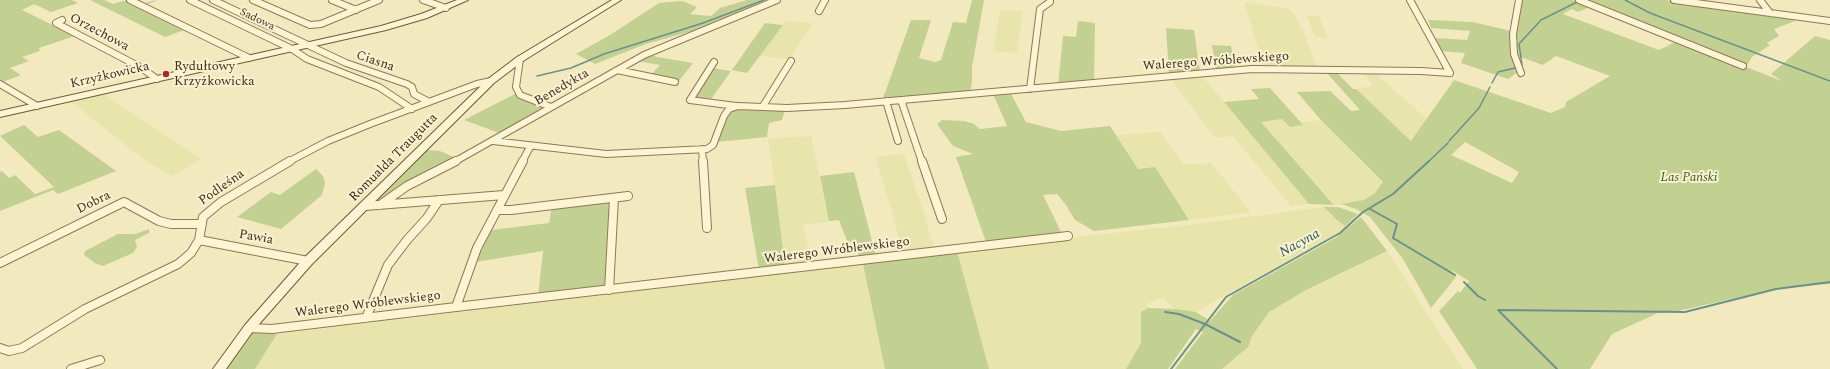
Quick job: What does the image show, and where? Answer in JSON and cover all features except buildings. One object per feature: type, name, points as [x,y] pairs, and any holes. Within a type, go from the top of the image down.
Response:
[{"type":"street","points":[[130,0],[249,58]]},
{"type":"street","name":"Sadowa","points":[[190,0],[292,49],[307,59],[379,87],[412,109]]},
{"type":"street","name":"Ciasna","points":[[213,0],[346,63],[407,84],[412,87],[414,94],[429,102]]},
{"type":"street","points":[[253,0],[310,25],[321,24],[379,0]]},
{"type":"street","points":[[332,0],[356,10]]},
{"type":"street","points":[[423,0],[446,8]]},
{"type":"street","name":"Krzyżkowicka","points":[[0,114],[393,26],[446,8],[464,0]]},
{"type":"street","name":"Romualda Traugutta","points":[[219,369],[249,328],[308,261],[492,81],[520,59],[617,0]]},
{"type":"street","name":"Benedykta","points":[[380,205],[407,186],[493,141],[644,55],[777,0]]},
{"type":"street","points":[[820,11],[825,0]]},
{"type":"street","points":[[1030,90],[1040,8],[1050,2],[1050,0]]},
{"type":"street","name":"Walerego Wróblewskiego","points":[[714,62],[690,100],[738,106],[787,108],[1030,90],[1252,69],[1421,71],[1450,73],[1410,0]]},
{"type":"street","points":[[1519,0],[1513,34],[1514,54],[1521,73]]},
{"type":"street","points":[[1580,0],[1743,66]]},
{"type":"street","points":[[1674,0],[1830,21]]},
{"type":"street","points":[[1760,0],[1770,13]]},
{"type":"street","name":"Orzechowa","points":[[62,20],[56,23],[140,67],[157,79]]},
{"type":"street","points":[[520,59],[520,72],[516,87],[520,95],[551,107]]},
{"type":"street","points":[[763,106],[791,61]]},
{"type":"street","points":[[617,70],[675,82]]},
{"type":"street","name":"Podleśna","points":[[0,348],[9,351],[22,348],[85,308],[178,264],[191,253],[199,240],[203,217],[221,202],[292,159],[328,141],[429,102],[492,81]]},
{"type":"street","points":[[0,84],[37,106]]},
{"type":"street","points":[[901,100],[942,220]]},
{"type":"street","points":[[886,101],[898,141]]},
{"type":"street","points":[[493,141],[530,147],[623,154],[707,149],[713,145],[724,116],[729,109],[738,106]]},
{"type":"street","name":"Walerego Wróblewskiego","points":[[249,328],[272,329],[456,307],[477,248],[530,147]]},
{"type":"street","points":[[702,149],[707,228]]},
{"type":"street","name":"Romualda Traugutta","points":[[380,205],[504,195]]},
{"type":"street","points":[[497,210],[511,210],[628,196]]},
{"type":"street","points":[[456,307],[609,290],[614,198]]},
{"type":"street","points":[[366,318],[388,265],[407,240],[427,218],[439,200]]},
{"type":"street","name":"Dobra","points":[[0,263],[124,202],[159,221],[171,224],[202,224]]},
{"type":"street","points":[[365,206],[380,205]]},
{"type":"street","name":"Walerego Wróblewskiego","points":[[609,290],[1068,236]]},
{"type":"street","name":"Pawia","points":[[199,240],[308,261]]},
{"type":"street","points":[[71,369],[100,360]]},
{"type":"shaded area","points":[[1244,2],[1289,9],[1295,15],[1301,30],[1303,30],[1317,67],[1264,67]]},
{"type":"shaded area","points":[[1000,10],[1023,11],[1017,53],[993,51]]},
{"type":"shaded area","points":[[1307,16],[1319,16],[1328,38],[1315,37]]},
{"type":"shaded area","points":[[785,21],[813,23],[789,59],[759,56]]},
{"type":"shaded area","points":[[1363,72],[1374,72],[1427,119],[1411,141],[1356,89],[1371,86],[1372,83]]},
{"type":"shaded area","points":[[1201,75],[1309,204],[1291,206],[1233,136],[1215,138],[1170,78]]},
{"type":"shaded area","points":[[102,93],[202,159],[173,176],[147,162],[69,100]]},
{"type":"shaded area","points":[[1282,119],[1303,125],[1301,122],[1321,120],[1383,183],[1375,193],[1364,200],[1335,205],[1260,121]]},
{"type":"shaded area","points":[[1160,132],[1184,165],[1211,163],[1251,212],[1189,220],[1155,167],[1138,169],[1115,135]]},
{"type":"shaded area","points":[[811,136],[829,221],[803,225],[811,263],[785,267],[768,139]]},
{"type":"shaded area","points":[[904,154],[925,216],[934,249],[902,253],[894,218],[875,157]]},
{"type":"shaded area","points":[[1324,207],[1345,226],[1336,234],[1195,312],[1175,309],[1163,298],[1146,304],[1148,308],[1141,312],[1141,343],[1126,369],[989,369],[957,251],[1025,242],[1180,226]]},
{"type":"shaded area","points":[[1387,251],[1463,369],[1222,369],[1248,347],[1252,336],[1269,312],[1306,290]]},
{"type":"shaded area","points":[[863,264],[885,369],[255,369],[277,334]]},
{"type":"green space","points":[[0,0],[72,0],[78,3],[51,12],[34,4],[22,10],[75,36],[39,48],[40,51],[22,57],[29,61],[10,68],[21,75],[0,83]]},
{"type":"green space","points":[[90,0],[104,0],[113,4],[127,0],[138,5],[156,0],[142,6],[187,29],[165,37]]},
{"type":"green space","points":[[747,0],[766,0],[696,30],[646,44],[595,64],[576,54],[610,35],[659,3],[682,1],[697,7],[690,14],[711,16],[720,8]]},
{"type":"green space","points":[[972,0],[984,0],[972,67],[970,92],[882,101],[911,20],[931,20],[919,58],[935,62],[941,60],[953,22],[966,23]]},
{"type":"green space","name":"Las Pański","points":[[1522,0],[1666,0],[1792,19],[1795,21],[1774,29],[1779,36],[1767,43],[1770,45],[1752,57],[1746,67],[1782,81],[1771,74],[1815,36],[1830,40],[1830,284],[1776,289],[1678,311],[1658,313],[1612,334],[1590,369],[1477,369],[1439,311],[1458,291],[1460,293],[1469,281],[1451,270],[1456,277],[1431,308],[1403,259],[1370,217],[1356,209],[1341,204],[1364,200],[1375,193],[1383,182],[1321,120],[1297,92],[1330,91],[1351,111],[1360,110],[1325,71],[1334,70],[1411,141],[1454,80],[1551,113],[1565,107],[1566,102],[1610,76],[1556,56],[1543,65],[1512,54],[1518,72],[1508,79],[1461,63],[1465,53],[1440,51],[1435,38],[1467,40],[1470,31],[1431,28],[1428,20],[1473,22],[1511,31]],"holes":[[[1594,5],[1679,40],[1659,50],[1563,14],[1572,9],[1578,12]],[[1465,142],[1519,172],[1512,183],[1451,155]]]},
{"type":"green space","points":[[1078,21],[1095,23],[1094,82],[1058,86],[1063,36],[1076,37]]},
{"type":"green space","points":[[765,23],[783,25],[747,73],[732,70]]},
{"type":"green space","points":[[1166,28],[1194,30],[1200,72],[1169,75]]},
{"type":"green space","points":[[1212,45],[1231,46],[1235,69],[1216,71]]},
{"type":"green space","points":[[651,54],[657,57],[693,63],[679,81],[649,77],[660,65],[638,61]]},
{"type":"green space","points":[[713,68],[731,71],[709,102],[693,100]]},
{"type":"green space","points":[[1270,88],[1303,125],[1290,127],[1282,119],[1261,122],[1334,205],[1309,204],[1224,102],[1259,99],[1251,89]]},
{"type":"green space","points":[[1010,92],[1026,122],[1061,131],[1110,126],[1138,169],[1155,167],[1189,220],[1094,231],[1075,220],[1057,194],[1043,195],[1062,234],[986,242],[956,157],[973,154],[953,146],[937,124],[942,120],[964,121],[974,124],[980,129],[1007,126],[993,94]]},
{"type":"green space","points":[[515,94],[545,108],[502,134],[464,120]]},
{"type":"green space","points":[[737,108],[785,110],[782,120],[769,123],[767,137],[716,142],[729,113]]},
{"type":"green space","points":[[24,125],[38,137],[59,130],[116,171],[58,194],[53,190],[0,211],[0,172],[2,171],[9,178],[15,175],[35,194],[54,187],[0,136]]},
{"type":"green space","points":[[427,150],[440,151],[456,158],[380,203],[375,202]]},
{"type":"green space","points":[[316,169],[323,176],[325,183],[322,195],[281,229],[237,217],[271,192],[280,195]]},
{"type":"green space","points":[[854,172],[876,256],[859,258],[857,245],[847,241],[839,220],[829,221],[820,176]]},
{"type":"green space","points":[[775,185],[785,267],[759,270],[745,188]]},
{"type":"green space","points":[[607,202],[611,204],[606,284],[603,288],[538,297],[543,251],[476,262],[491,230],[549,223],[552,206]]},
{"type":"green space","points":[[1324,207],[1338,207],[1358,214],[1345,226]]},
{"type":"green space","points":[[1361,217],[1387,251],[1306,290],[1269,312],[1252,336],[1248,347],[1222,369],[1175,369],[1203,332],[1196,329],[1168,369],[1126,369],[1141,343],[1141,312],[1148,308],[1175,309],[1196,312],[1210,321],[1233,295],[1335,238]]},
{"type":"green space","points":[[149,229],[149,233],[135,240],[137,247],[133,253],[103,266],[95,263],[84,255],[85,251],[118,234],[135,234]]},
{"type":"green space","points":[[957,251],[989,369],[885,369],[863,264]]},
{"type":"green space","points":[[252,333],[277,334],[255,369],[227,369]]},
{"type":"waterway","points":[[537,76],[571,68],[604,54],[703,23],[764,0]]},
{"type":"waterway","points":[[1625,0],[1650,13],[1830,81]]},
{"type":"waterway","name":"Nacyna","points":[[1522,65],[1519,44],[1541,20],[1579,1]]},
{"type":"waterway","name":"Nacyna","points":[[1492,83],[1498,72],[1515,68]]},
{"type":"waterway","name":"Nacyna","points":[[1449,141],[1479,108],[1490,87]]},
{"type":"waterway","name":"Nacyna","points":[[1428,162],[1448,143]]},
{"type":"waterway","name":"Nacyna","points":[[1205,324],[1226,297],[1340,233],[1363,212],[1393,194],[1429,161]]},
{"type":"waterway","points":[[1370,209],[1397,224],[1393,238],[1455,275]]},
{"type":"waterway","points":[[1464,282],[1478,296],[1485,300]]},
{"type":"waterway","points":[[1498,310],[1685,312],[1776,289],[1830,282]]},
{"type":"waterway","points":[[1499,311],[1557,369]]},
{"type":"waterway","points":[[1165,312],[1179,314],[1205,324]]},
{"type":"waterway","name":"Nacyna","points":[[1171,369],[1205,324]]},
{"type":"waterway","points":[[1205,324],[1240,342]]},
{"type":"place","name":"Rydułtowy Krzyżkowicka","points":[[166,74]]}]
